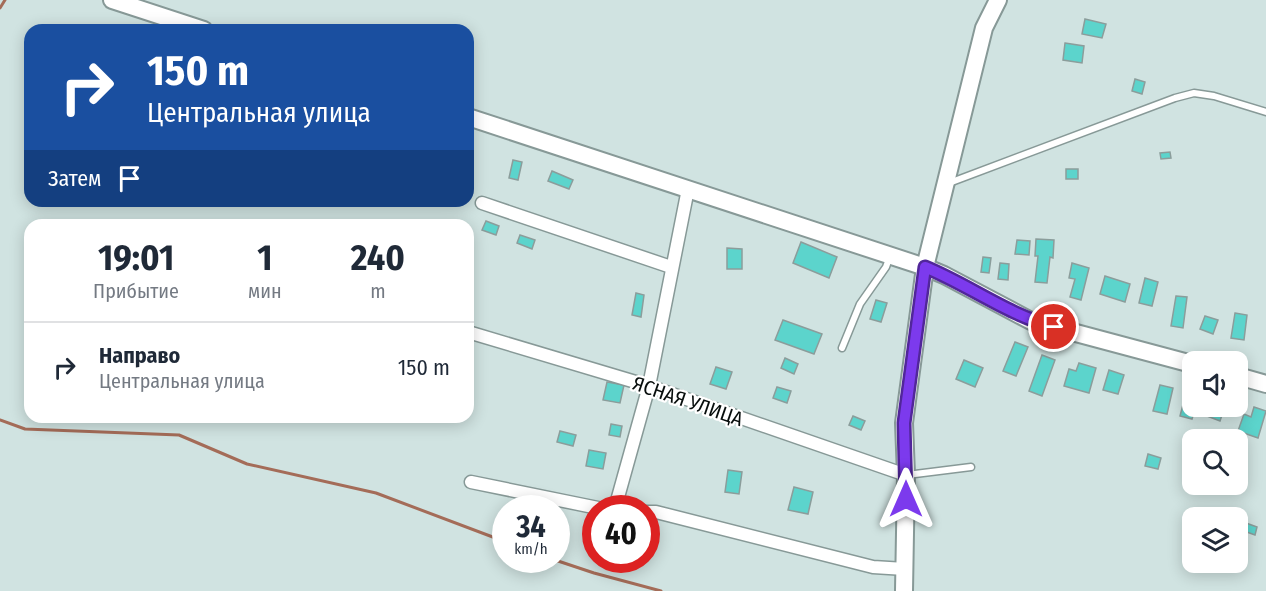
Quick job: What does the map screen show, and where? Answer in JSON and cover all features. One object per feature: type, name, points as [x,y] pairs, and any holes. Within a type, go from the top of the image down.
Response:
[{"type":"street","points":[[112,0],[186,24]]},
{"type":"street","points":[[904,591],[906,475],[904,423],[925,267],[984,28],[998,0]]},
{"type":"street","points":[[474,119],[873,247],[890,256],[944,275],[1031,321],[1182,361]]},
{"type":"street","points":[[619,495],[649,386],[688,189]]},
{"type":"street","points":[[482,203],[671,267]]},
{"type":"street","name":"ЯСНАЯ УЛИЦА","points":[[474,334],[649,386],[906,475]]},
{"type":"street","points":[[1248,379],[1266,384]]},
{"type":"street","points":[[471,482],[582,505]]},
{"type":"street","points":[[660,513],[873,567],[905,569]]},
{"type":"lane","points":[[946,184],[1164,102],[1194,93],[1214,96],[1266,112]]},
{"type":"lane","points":[[842,348],[860,304],[886,267],[890,256]]},
{"type":"lane","points":[[906,475],[971,467]]},
{"type":"building","points":[[1085,19],[1106,24],[1102,38],[1082,34]]},
{"type":"building","points":[[1065,43],[1084,46],[1082,63],[1063,60]]},
{"type":"building","points":[[1135,79],[1145,82],[1142,94],[1132,91]]},
{"type":"building","points":[[1170,152],[1171,158],[1161,159],[1160,153]]},
{"type":"building","points":[[513,160],[522,162],[518,180],[509,178]]},
{"type":"building","points":[[1066,169],[1078,169],[1078,179],[1066,179]]},
{"type":"building","points":[[552,171],[573,180],[569,189],[548,181]]},
{"type":"building","points":[[486,221],[499,226],[496,235],[482,230]]},
{"type":"building","points":[[520,235],[535,240],[532,249],[517,243]]},
{"type":"building","points":[[1036,239],[1054,240],[1053,258],[1050,257],[1047,283],[1035,282],[1038,256],[1035,256]]},
{"type":"building","points":[[1017,240],[1030,241],[1029,255],[1015,254]]},
{"type":"building","points":[[801,242],[837,257],[829,278],[793,263]]},
{"type":"building","points":[[727,248],[742,249],[742,269],[727,269]]},
{"type":"building","points":[[983,257],[991,258],[989,273],[981,272]]},
{"type":"building","points":[[1000,263],[1009,264],[1008,280],[998,279]]},
{"type":"building","points":[[1072,263],[1089,268],[1081,300],[1070,297],[1075,279],[1069,278]]},
{"type":"building","points":[[1105,276],[1130,284],[1125,302],[1100,294]]},
{"type":"building","points":[[1145,278],[1158,282],[1152,306],[1139,303]]},
{"type":"building","points":[[636,293],[644,295],[641,317],[632,315]]},
{"type":"building","points":[[1176,296],[1187,297],[1183,328],[1171,326]]},
{"type":"building","points":[[876,300],[887,303],[881,322],[870,319]]},
{"type":"building","points":[[1235,313],[1247,315],[1244,340],[1231,338]]},
{"type":"building","points":[[1205,316],[1218,320],[1213,334],[1200,329]]},
{"type":"building","points":[[783,320],[822,334],[814,354],[775,340]]},
{"type":"building","points":[[1015,342],[1028,347],[1016,376],[1003,371]]},
{"type":"building","points":[[1042,355],[1055,360],[1042,396],[1029,391]]},
{"type":"building","points":[[785,358],[798,364],[794,374],[781,368]]},
{"type":"building","points":[[964,360],[983,368],[975,387],[956,379]]},
{"type":"building","points":[[1079,363],[1096,368],[1089,393],[1064,386],[1069,369],[1076,371]]},
{"type":"building","points":[[716,367],[732,372],[726,389],[710,384]]},
{"type":"building","points":[[1109,370],[1124,375],[1118,394],[1103,390]]},
{"type":"building","points":[[607,382],[624,385],[620,403],[603,400]]},
{"type":"building","points":[[1160,385],[1173,388],[1167,414],[1153,411]]},
{"type":"building","points":[[777,387],[791,391],[787,403],[773,398]]},
{"type":"building","points":[[1254,407],[1266,411],[1258,438],[1248,434],[1248,429],[1239,429],[1243,417],[1251,417]]},
{"type":"building","points":[[853,416],[865,421],[861,430],[849,425]]},
{"type":"building","points":[[1210,417],[1221,417],[1220,421]]},
{"type":"building","points":[[611,424],[622,426],[620,437],[609,435]]},
{"type":"building","points":[[560,431],[576,435],[573,446],[557,442]]},
{"type":"building","points":[[589,450],[606,453],[603,469],[586,466]]},
{"type":"building","points":[[1148,454],[1161,458],[1158,469],[1145,466]]},
{"type":"building","points":[[728,470],[742,472],[739,494],[725,492]]},
{"type":"building","points":[[794,487],[813,492],[808,514],[788,510]]},
{"type":"building","points":[[1248,524],[1257,527],[1255,535],[1248,532]]},
{"type":"waterway","points":[[0,8],[5,0]]},
{"type":"waterway","points":[[0,420],[25,429],[179,435],[247,464],[376,493],[492,537]]},
{"type":"waterway","points":[[570,565],[661,591]]},
{"type":"route","points":[[906,499],[904,423],[925,267],[1031,321],[1054,327]]}]
